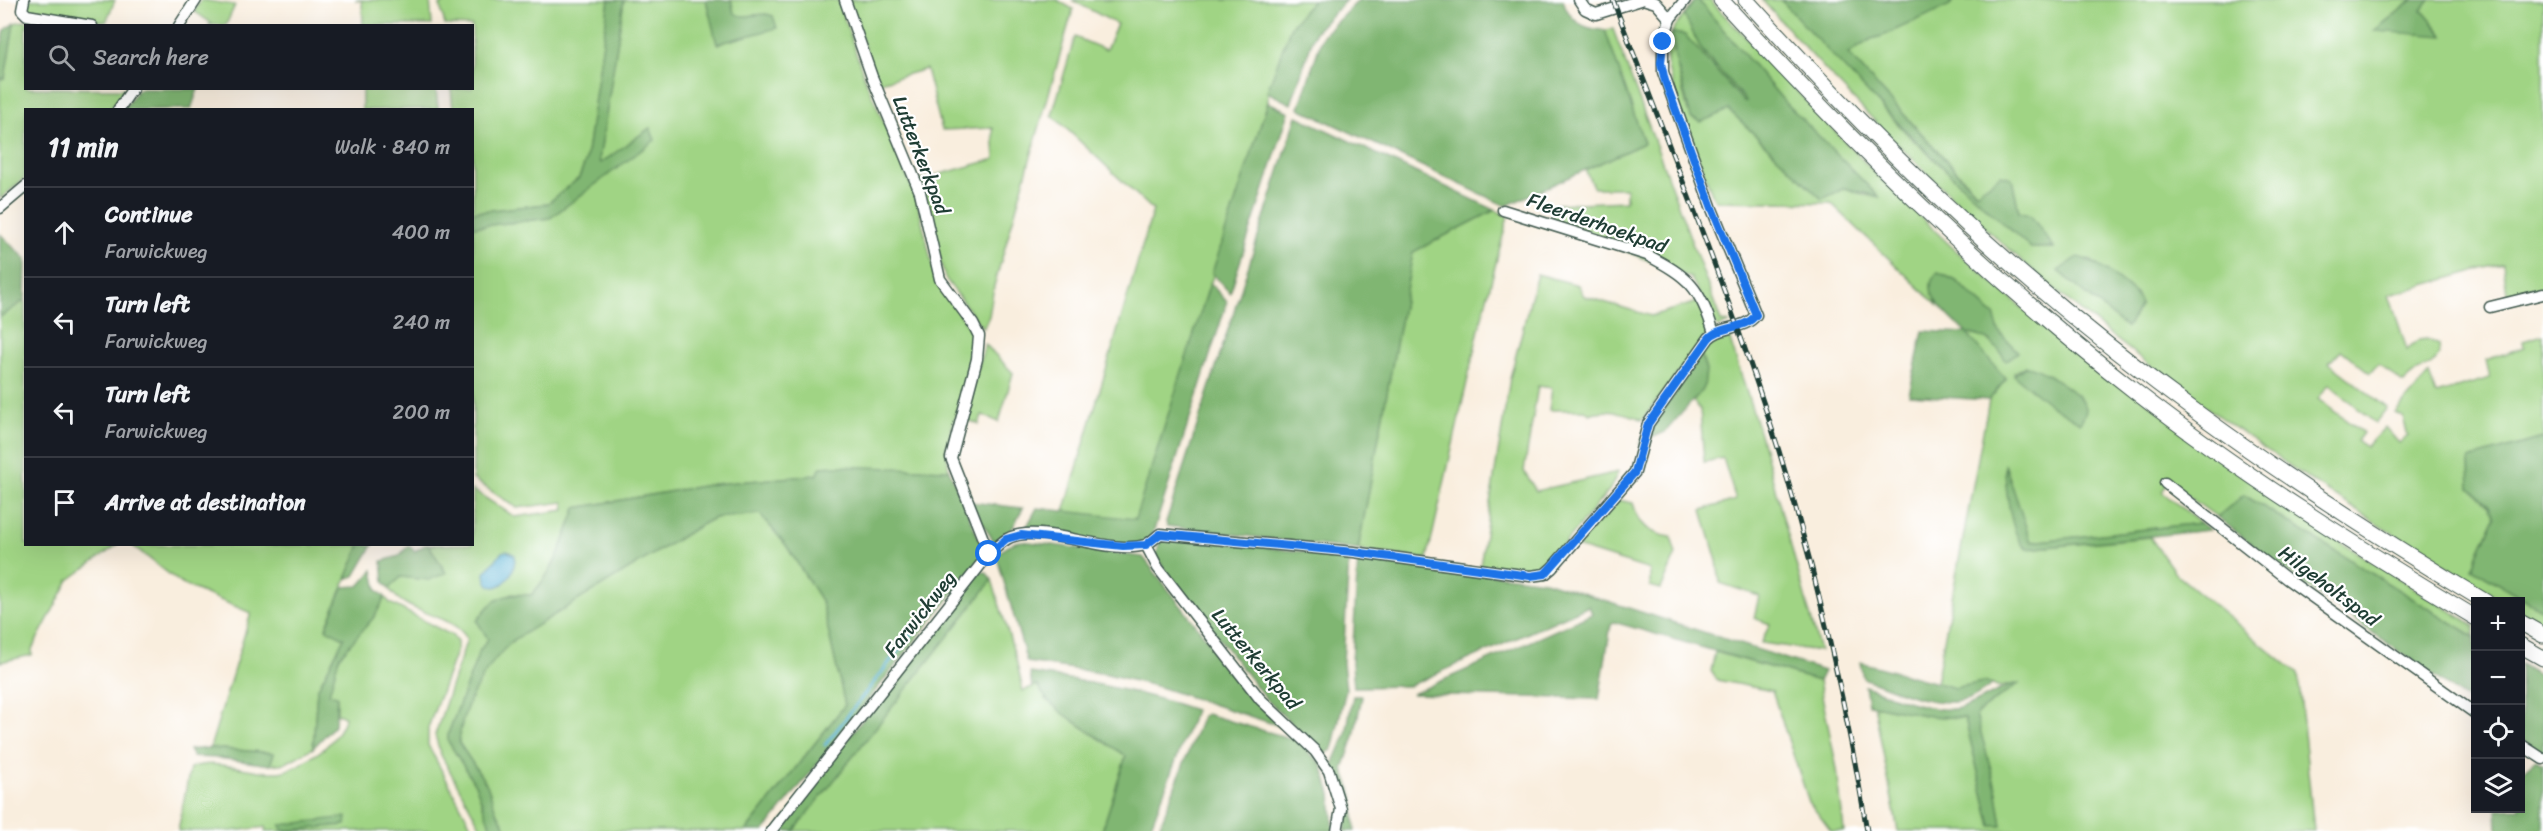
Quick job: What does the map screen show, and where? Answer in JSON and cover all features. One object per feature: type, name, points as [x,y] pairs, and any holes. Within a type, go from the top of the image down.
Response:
[{"type":"highway","points":[[1721,0],[1853,142],[1953,238],[2076,343],[2207,445],[2388,565],[2471,616]]},
{"type":"highway","points":[[1746,0],[1864,126],[1942,201],[2091,331],[2183,403],[2286,477],[2478,597]]},
{"type":"highway","points":[[2525,625],[2543,635]]},
{"type":"highway","points":[[2525,648],[2543,658]]},
{"type":"street","points":[[24,0],[22,10],[27,15],[81,24]]},
{"type":"street","points":[[180,24],[196,0]]},
{"type":"street","name":"Lutterkerkpad","points":[[845,0],[872,77],[920,192],[940,279],[973,324],[979,336],[977,359],[951,458],[989,554]]},
{"type":"street","points":[[1580,0],[1585,9],[1596,15],[1641,0]]},
{"type":"street","points":[[1646,0],[1656,3],[1670,19]]},
{"type":"street","points":[[1684,1],[1670,19],[1661,54],[1665,81],[1712,208],[1756,310],[1756,315],[1749,321],[1714,333]]},
{"type":"street","points":[[119,108],[132,90]]},
{"type":"street","points":[[0,208],[24,188]]},
{"type":"street","name":"Fleerderhoekpad","points":[[1503,210],[1647,255],[1669,266],[1694,285],[1714,333]]},
{"type":"street","points":[[2490,307],[2543,294]]},
{"type":"street","name":"Farwickweg","points":[[771,831],[989,554],[1006,539],[1021,535],[1123,546],[1146,545],[1160,534],[1354,552],[1530,576],[1545,574],[1635,472],[1643,438],[1655,412],[1714,333]]},
{"type":"street","name":"Hilgeholtspad","points":[[2165,483],[2295,585],[2471,711]]},
{"type":"street","name":"Lutterkerkpad","points":[[1146,545],[1158,568],[1260,699],[1315,751],[1329,771],[1341,809],[1337,831]]},
{"type":"street","points":[[2525,747],[2543,759]]},
{"type":"green space","points":[[28,0],[115,0],[106,22],[27,11]]},
{"type":"green space","points":[[201,0],[235,5],[226,24],[210,24],[194,11]]},
{"type":"green space","points":[[355,0],[430,0],[432,24],[363,24],[362,1]]},
{"type":"green space","points":[[451,0],[609,0],[586,160],[579,178],[547,204],[474,212],[474,108],[453,108],[451,90],[474,90],[474,24],[445,24],[440,5]]},
{"type":"green space","points":[[609,0],[624,0],[599,160],[601,163],[650,128],[655,140],[550,218],[474,227],[474,212],[547,204],[579,178],[586,160]]},
{"type":"green space","points":[[624,0],[706,0],[718,44],[768,14],[740,17],[734,13],[731,0],[838,0],[865,79],[917,200],[936,281],[972,331],[976,345],[946,449],[949,470],[821,467],[817,475],[714,484],[576,508],[558,554],[539,586],[531,595],[511,594],[478,621],[489,639],[480,650],[448,734],[448,741],[476,786],[492,831],[483,831],[441,755],[435,735],[467,639],[451,624],[406,604],[389,588],[401,577],[420,579],[445,573],[430,546],[474,546],[474,491],[515,517],[565,510],[564,502],[517,508],[474,480],[474,227],[550,218],[654,140],[650,128],[601,163],[599,160]]},
{"type":"green space","points":[[706,0],[731,0],[734,13],[743,16],[768,14],[773,16],[777,28],[717,44]]},
{"type":"green space","points":[[848,0],[1057,0],[1073,9],[994,286],[989,316],[983,329],[945,278],[919,180],[995,159],[993,128],[942,130],[926,69],[877,83]]},
{"type":"green space","points":[[1072,0],[1313,0],[1291,26],[1268,92],[1268,102],[1137,516],[1132,520],[1064,512],[1153,210],[1052,115],[1075,37],[1106,50],[1117,24]]},
{"type":"green space","points":[[1313,0],[1346,0],[1315,32],[1291,104],[1267,92],[1291,26]]},
{"type":"green space","points":[[1359,0],[1563,0],[1569,13],[1578,22],[1590,28],[1605,30],[1644,143],[1506,206],[1299,108],[1323,35]]},
{"type":"green space","points":[[1695,0],[1698,0],[1783,100],[1879,197],[1845,188],[1822,199],[1729,110],[1701,122],[1691,118],[1675,57],[1672,33],[1685,35],[1743,101],[1746,101],[1701,49],[1684,15]]},
{"type":"green space","points":[[1698,0],[1710,0],[1875,173],[1951,246],[2027,312],[2300,517],[2471,624],[2471,635],[2244,495],[2217,517],[2168,482],[2162,492],[2201,523],[2031,542],[2005,467],[2007,489],[2027,549],[2150,537],[2176,574],[2298,674],[2314,831],[1898,831],[1874,705],[1930,716],[1965,718],[1991,826],[2002,826],[1996,788],[1976,715],[2019,683],[2001,687],[1983,682],[1955,688],[1936,683],[1989,400],[2006,379],[1966,334],[1979,336],[1989,341],[2006,360],[2018,352],[1999,332],[1994,315],[1956,281],[1938,272],[1934,295],[1937,305],[1831,203],[1715,201],[1675,95],[1666,55],[1667,42],[1672,31],[1684,15],[1701,49],[1747,102],[1743,101],[1685,35],[1672,33],[1675,57],[1688,112],[1729,110],[1821,198],[1845,188],[1864,195],[1878,196],[1783,100]],"holes":[[[2026,366],[2048,374],[2079,398],[2033,391],[2014,373]]]},
{"type":"green space","points":[[1762,0],[1781,0],[1910,137],[2031,248],[2053,248],[2019,212],[2012,178],[2001,175],[1977,193],[1848,54],[1871,39],[1952,3],[1951,0],[2413,0],[2375,30],[2443,35],[2422,10],[2430,0],[2543,0],[2543,289],[2508,301],[2503,263],[2389,295],[2407,350],[2419,340],[2427,339],[2439,345],[2437,359],[2409,377],[2404,383],[2378,364],[2370,373],[2341,350],[2329,363],[2387,408],[2375,423],[2329,384],[2318,399],[2363,433],[2357,441],[2366,447],[2385,427],[2399,443],[2408,436],[2403,417],[2395,413],[2429,374],[2436,394],[2490,378],[2486,360],[2524,347],[2523,341],[2543,335],[2543,438],[2469,459],[2470,488],[2488,505],[2495,517],[2472,568],[2521,597],[2497,597],[2410,544],[2318,485],[2183,390],[2088,317],[2038,275],[1942,188],[1850,96]],"holes":[[[2089,259],[2137,295],[2141,305],[2127,327],[2059,272],[2070,262]]]},
{"type":"green space","points":[[1781,0],[1951,0],[1950,5],[1871,39],[1848,54],[1976,193],[2001,175],[2012,178],[2019,212],[2031,216],[2054,248],[2031,248],[1998,219],[1902,127]]},
{"type":"green space","points":[[2413,0],[2430,0],[2422,10],[2444,36],[2374,31]]},
{"type":"green space","points":[[25,21],[56,24],[24,24],[24,90],[126,90],[111,108],[24,108],[24,179],[0,199],[0,79],[5,78],[14,23]]},
{"type":"green space","points":[[14,23],[5,78],[0,79],[0,51],[5,30]]},
{"type":"green space","points":[[1613,29],[1721,321],[1729,323],[1718,327],[1714,323],[1691,278],[1550,220],[1557,204],[1626,201],[1626,188],[1594,188],[1585,170],[1644,143],[1605,30]]},
{"type":"green space","points":[[137,90],[198,90],[191,108],[124,108]]},
{"type":"green space","points":[[362,90],[436,90],[438,108],[362,108]]},
{"type":"green space","points":[[1268,102],[1289,112],[1230,293],[1212,273]]},
{"type":"green space","points":[[1297,116],[1495,210],[1413,252],[1358,550],[1167,526],[1166,522]]},
{"type":"green space","points":[[1495,210],[1508,216],[1479,329],[1427,559],[1358,550],[1413,252]]},
{"type":"green space","points":[[0,234],[24,257],[24,301],[0,317]]},
{"type":"green space","points":[[2078,257],[2114,276],[2137,298],[2141,304],[2127,328],[2058,271]]},
{"type":"green space","points":[[1938,272],[1956,281],[1994,315],[1999,332],[2018,352],[2006,361],[1999,350],[1985,338],[1967,334],[2006,379],[1989,400],[1909,395],[1923,331],[1966,333],[1934,297],[1931,288],[1932,280]]},
{"type":"green space","points":[[1537,274],[1578,285],[1584,296],[1651,316],[1701,301],[1710,331],[1642,420],[1616,412],[1602,411],[1590,414],[1585,410],[1549,410],[1552,388],[1538,386],[1524,471],[1536,491],[1618,472],[1610,489],[1540,573],[1480,566],[1510,378]]},
{"type":"green space","points":[[1210,283],[1227,302],[1148,549],[1024,532],[1037,508],[1135,519]]},
{"type":"green space","points":[[24,301],[24,546],[116,546],[69,580],[32,649],[32,655],[0,662],[0,317]]},
{"type":"green space","points":[[1733,333],[1730,340],[1760,434],[1820,651],[1761,643],[1770,624],[1754,618],[1759,596],[1720,583],[1717,561],[1702,510],[1736,500],[1723,458],[1704,462],[1700,409],[1693,401],[1705,379],[1701,354],[1714,337]]},
{"type":"green space","points":[[985,344],[1013,373],[999,422],[982,415],[979,424],[963,419]]},
{"type":"green space","points":[[1701,354],[1706,370],[1704,388],[1665,432],[1640,443]]},
{"type":"green space","points":[[2026,366],[2049,375],[2082,400],[2086,410],[2080,423],[2052,406],[2014,375]]},
{"type":"green space","points":[[2543,438],[2543,610],[2525,599],[2525,597],[2521,597],[2472,568],[2495,518],[2488,504],[2470,488],[2469,459]]},
{"type":"green space","points":[[2005,464],[2031,542],[2201,523],[2210,530],[2027,549],[2016,534],[2013,523],[2007,497]]},
{"type":"green space","points":[[821,467],[949,470],[985,553],[764,831],[746,831],[845,705],[822,602],[786,545],[760,514],[714,518],[699,526],[515,639],[495,660],[470,700],[459,743],[487,785],[496,811],[508,831],[492,831],[476,786],[448,741],[448,734],[480,650],[488,639],[477,621],[488,607],[500,598],[531,595],[539,586],[558,554],[576,508],[714,484],[817,475]]},
{"type":"green space","points":[[2244,495],[2471,635],[2471,702],[2298,580],[2217,517]]},
{"type":"green space","points":[[1613,499],[1633,503],[1638,517],[1646,527],[1657,534],[1671,537],[1676,554],[1661,589],[1650,586],[1650,570],[1574,546]]},
{"type":"green space","points":[[970,502],[1023,508],[1012,529],[999,543],[994,542]]},
{"type":"green space","points":[[760,514],[786,545],[822,602],[845,705],[746,831],[508,831],[496,811],[487,785],[459,743],[470,700],[494,660],[514,639],[699,526],[714,518]]},
{"type":"green space","points":[[1161,536],[1349,557],[1343,663],[1346,689],[1332,750],[1324,754],[1266,699],[1156,557]]},
{"type":"green space","points":[[1022,541],[1143,557],[1248,692],[1280,726],[1159,687],[1107,674],[1027,662],[996,554],[1015,542]]},
{"type":"green space","points":[[133,546],[360,546],[326,628],[344,638],[317,690],[313,748],[286,763],[270,765],[274,753],[210,748],[251,613],[182,584]]},
{"type":"green space","points":[[360,546],[372,546],[355,576],[346,579]]},
{"type":"green space","points":[[408,546],[415,551],[423,546],[430,546],[446,573],[429,580],[401,577],[389,588],[384,582],[382,561],[399,556]]},
{"type":"green space","points":[[1358,558],[1545,581],[1824,671],[1819,681],[1614,622],[1611,624],[1599,699],[1412,694],[1592,614],[1589,606],[1409,686],[1354,687],[1352,663]]},
{"type":"green space","points":[[373,570],[377,590],[385,597],[375,616],[339,657],[329,694],[337,696],[335,725],[313,748],[317,690],[344,638],[326,629],[343,587],[359,586]]},
{"type":"green space","points":[[979,572],[986,572],[992,580],[976,601],[794,831],[775,831]]},
{"type":"green space","points":[[992,580],[1016,659],[1023,691],[1037,685],[1066,716],[1126,756],[1102,831],[794,831]]},
{"type":"green space","points":[[385,597],[390,603],[453,636],[457,642],[457,649],[428,728],[428,745],[474,831],[265,831],[266,827],[232,831],[178,831],[190,768],[211,764],[279,772],[301,764],[333,740],[345,717],[337,714],[337,697],[328,694],[336,665],[344,649],[371,618]]},
{"type":"green space","points":[[2525,599],[2543,610],[2543,625],[2525,614]]},
{"type":"green space","points":[[1715,652],[1819,681],[1837,769],[1844,831],[1831,831],[1809,802],[1772,691],[1717,680],[1711,671]]},
{"type":"green space","points":[[1860,662],[1955,688],[1983,682],[1993,684],[1969,699],[1956,702],[1929,700],[1863,678]]},
{"type":"green space","points":[[2525,667],[2543,678],[2543,754],[2525,741]]},
{"type":"green space","points":[[1030,673],[1113,687],[1195,710],[1149,831],[1102,831],[1126,756],[1047,700],[1037,685],[1032,687]]},
{"type":"green space","points":[[2020,683],[1976,715],[1996,788],[2002,826],[1991,826],[1965,718],[1930,716],[1868,704],[1865,686],[1928,707],[1953,709],[1964,707],[2005,687]]},
{"type":"green space","points":[[1353,696],[1362,696],[1354,736],[1343,769],[1353,796],[1355,831],[1345,831],[1344,799],[1331,769],[1346,734]]},
{"type":"green space","points":[[1206,714],[1296,740],[1322,765],[1331,794],[1334,831],[1158,831],[1202,716]]},
{"type":"green space","points":[[210,748],[274,753],[270,765],[193,757],[189,750]]},
{"type":"green space","points":[[2536,760],[2543,764],[2543,831],[2498,831],[2497,813],[2525,813],[2525,770]]},
{"type":"green space","points":[[347,817],[346,825],[283,831],[280,825]]},
{"type":"water","points":[[507,551],[515,555],[511,574],[501,585],[490,586],[485,573],[502,552]]},
{"type":"waterway","points":[[825,745],[916,628]]},
{"type":"railway","points":[[1613,0],[1720,281],[1779,451],[1806,545],[1829,640],[1850,735],[1867,831]]},
{"type":"route","points":[[989,554],[1006,539],[1021,535],[1030,534],[1123,546],[1146,545],[1160,534],[1275,547],[1354,552],[1530,576],[1545,574],[1635,472],[1648,424],[1709,338],[1714,333],[1752,320],[1756,315],[1752,300],[1712,208],[1665,81],[1661,63],[1663,42]]}]
